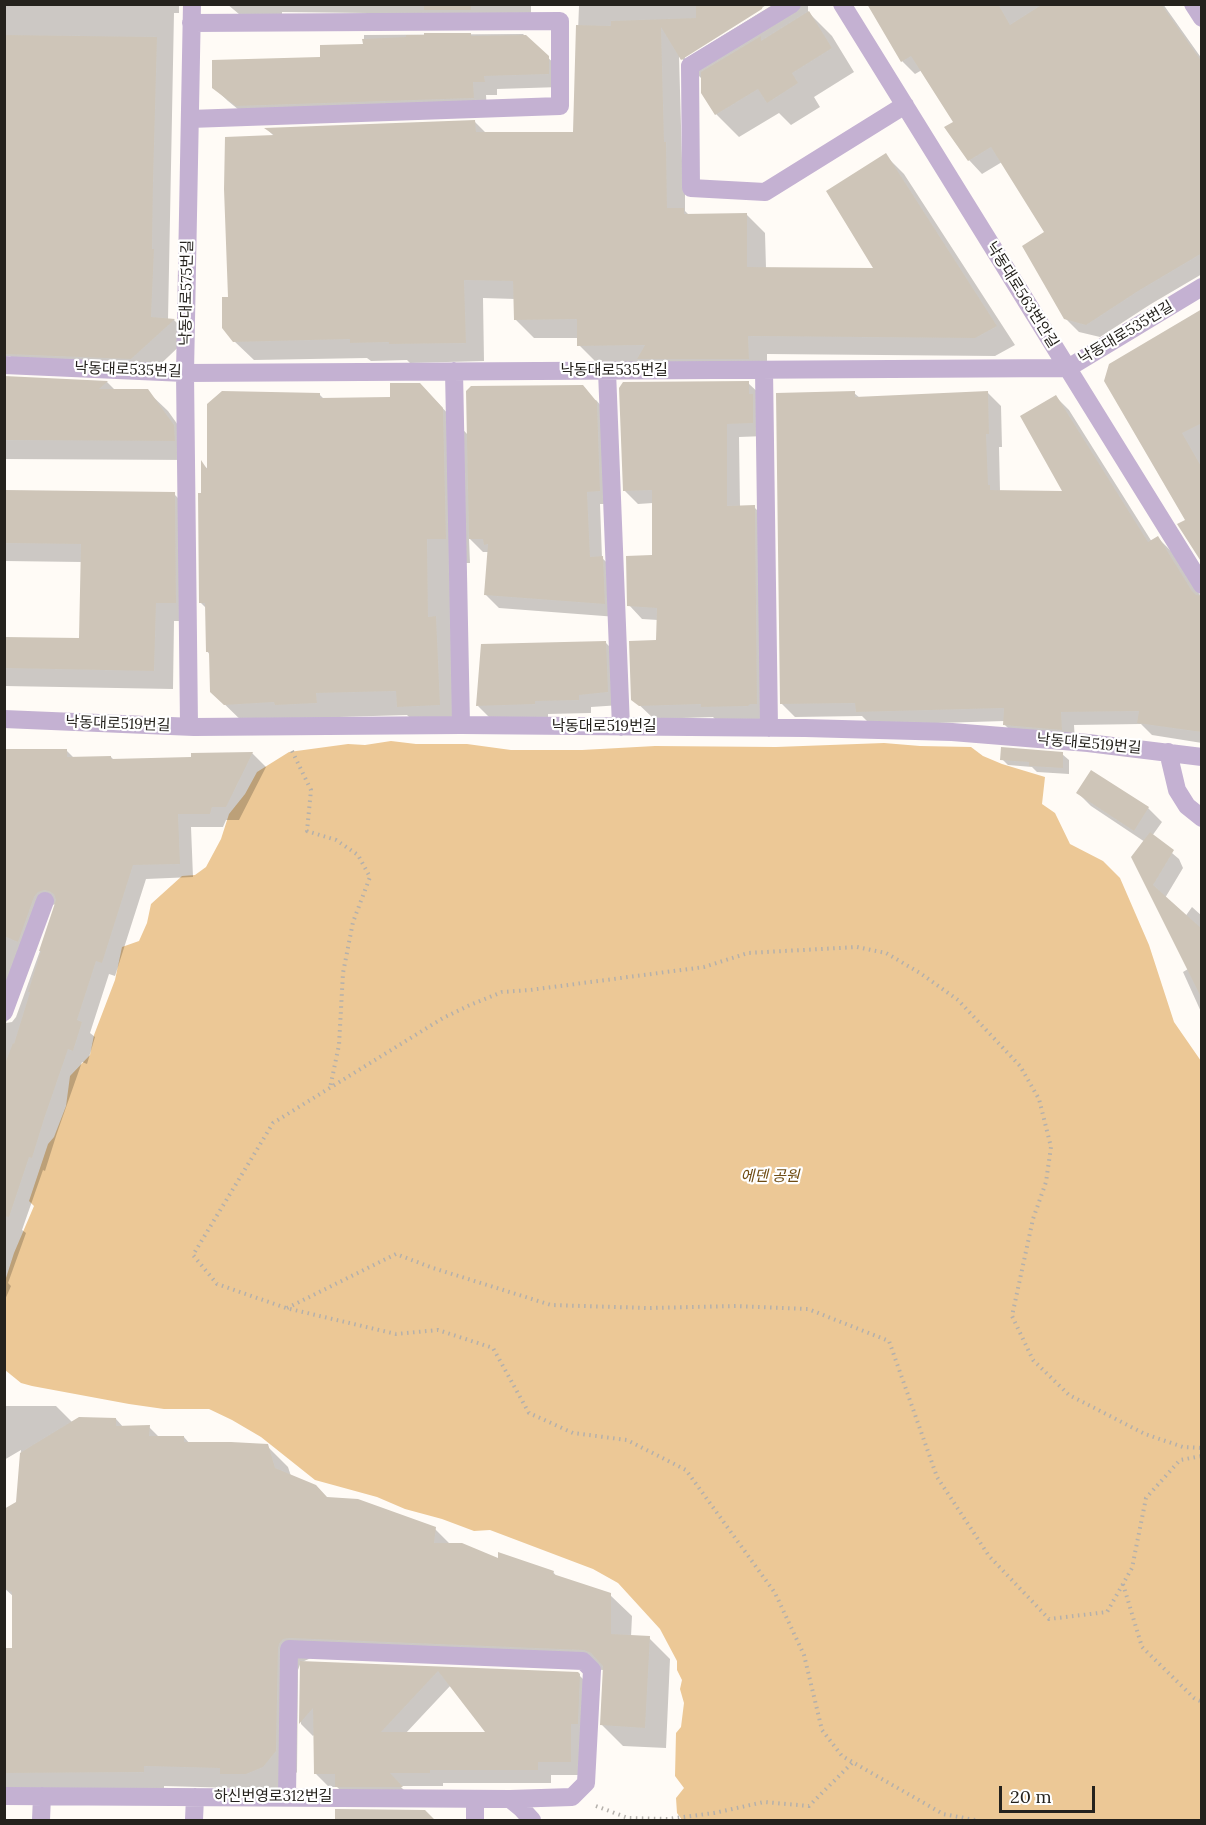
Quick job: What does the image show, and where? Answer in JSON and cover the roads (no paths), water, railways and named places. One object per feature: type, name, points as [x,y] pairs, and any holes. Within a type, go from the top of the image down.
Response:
[{"type":"lane","points":[[792,4],[690,66],[691,188],[765,192],[905,105]]},
{"type":"lane","name":"낙동대로563번안길","points":[[842,4],[1202,585]]},
{"type":"lane","points":[[1193,4],[1202,18]]},
{"type":"lane","points":[[190,119],[560,106],[560,21],[192,14]]},
{"type":"lane","name":"낙동대로575번길","points":[[189,726],[185,373],[192,14]]},
{"type":"lane","name":"낙동대로535번길","points":[[4,365],[185,373],[1068,368],[1202,287]]},
{"type":"lane","points":[[764,370],[769,728]]},
{"type":"lane","points":[[454,371],[461,725]]},
{"type":"lane","points":[[607,371],[621,727]]},
{"type":"lane","name":"낙동대로519번길","points":[[4,719],[189,726],[461,725],[952,732],[1088,743],[1202,757]]},
{"type":"lane","points":[[1168,752],[1177,790],[1187,806],[1202,818]]},
{"type":"lane","points":[[4,1012],[45,901]]},
{"type":"lane","name":"하신번영로312번길","points":[[4,1796],[475,1799],[572,1797],[586,1783],[592,1670],[583,1661],[289,1649],[287,1797]]},
{"type":"lane","points":[[41,1821],[42,1796]]},
{"type":"lane","points":[[194,1821],[195,1797]]},
{"type":"lane","points":[[474,1821],[475,1799]]},
{"type":"lane","points":[[510,1799],[532,1821]]},
{"type":"park label","name":"에덴 공원","points":[[770,1177]]}]
